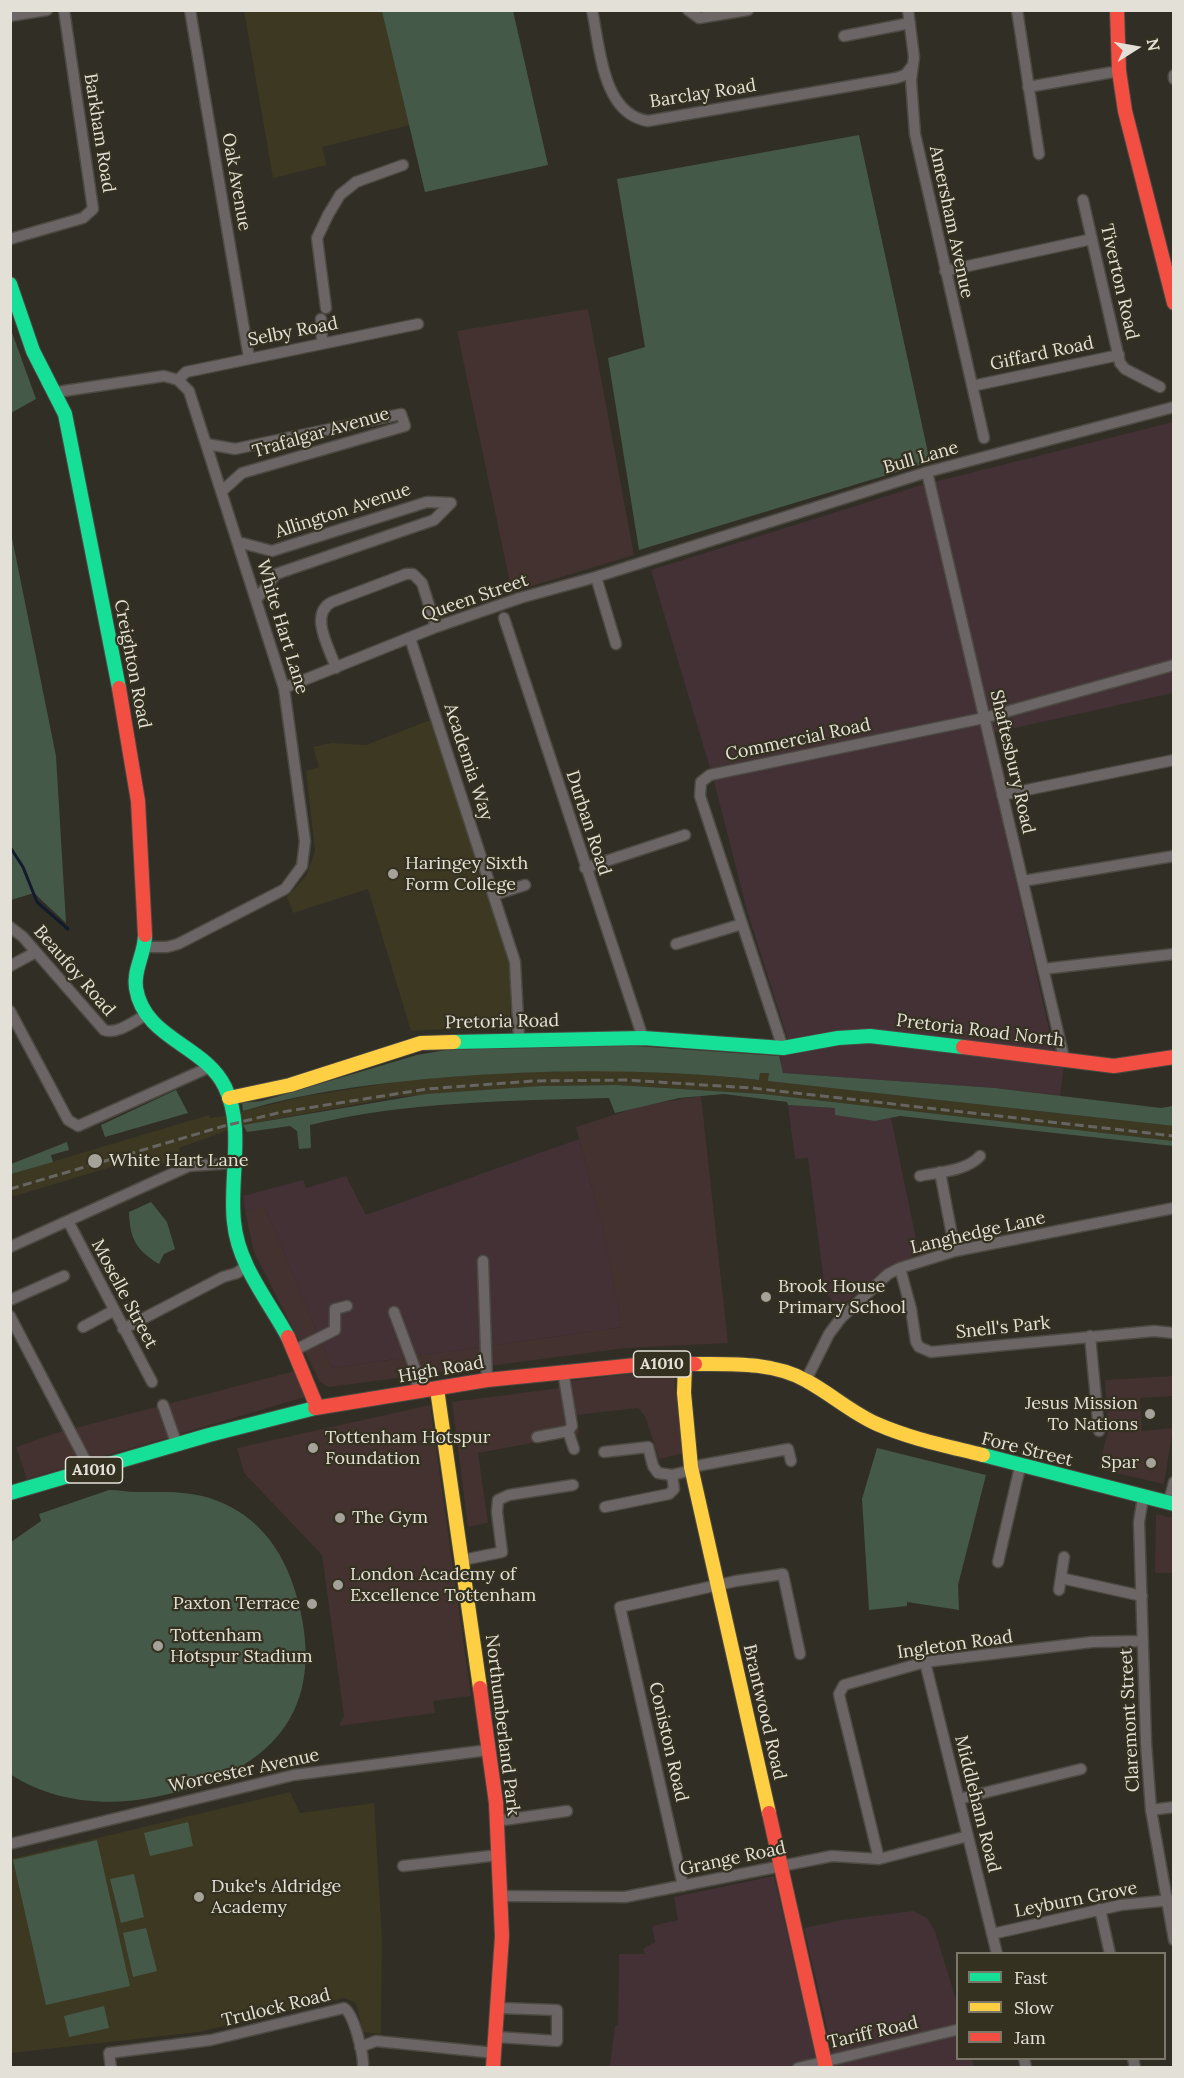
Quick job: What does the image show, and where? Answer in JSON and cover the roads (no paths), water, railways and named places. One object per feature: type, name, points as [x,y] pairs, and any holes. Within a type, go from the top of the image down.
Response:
[{"type":"street","points":[[10,16],[48,10]]},
{"type":"street","name":"Barkham Road","points":[[10,240],[83,218],[93,209],[64,10]]},
{"type":"street","name":"Oak Avenue","points":[[190,10],[249,358]]},
{"type":"street","name":"Barclay Road","points":[[592,10],[612,93],[625,112],[635,119],[648,121],[896,78],[905,75],[914,64]]},
{"type":"street","points":[[688,10],[699,18],[748,10]]},
{"type":"street","name":"Amersham Avenue","points":[[908,10],[914,64],[912,97],[915,134],[984,438]]},
{"type":"street","points":[[1017,10],[1038,154]]},
{"type":"street","points":[[1117,10],[1119,70],[1125,111],[1169,268],[1173,303]]},
{"type":"street","points":[[844,36],[910,23]]},
{"type":"street","points":[[1028,87],[1119,70]]},
{"type":"street","points":[[896,78],[905,82],[912,97]]},
{"type":"street","points":[[326,308],[317,238],[328,215],[340,195],[356,182],[403,165]]},
{"type":"street","name":"Tiverton Road","points":[[1083,200],[1119,355],[1125,369]]},
{"type":"street","points":[[945,271],[1092,239]]},
{"type":"street","points":[[10,284],[38,360],[57,392],[164,376],[178,380]]},
{"type":"street","points":[[321,319],[322,343]]},
{"type":"street","name":"Selby Road","points":[[178,380],[186,372],[418,324]]},
{"type":"street","name":"Giffard Road","points":[[972,386],[1119,355]]},
{"type":"street","name":"Tiverton Road","points":[[1097,359],[1113,362],[1160,387]]},
{"type":"street","name":"White Hart Lane","points":[[146,947],[167,947],[178,944],[271,897],[291,883],[302,866],[305,842],[304,814],[284,688],[189,391],[178,380]]},
{"type":"street","name":"Creighton Road","points":[[57,392],[72,443],[137,791],[146,947]]},
{"type":"street","name":"Bull Lane","points":[[681,551],[927,472],[1173,407]]},
{"type":"street","name":"Trafalgar Avenue","points":[[207,444],[235,449],[401,414],[405,426],[242,473],[222,491]]},
{"type":"street","points":[[348,426],[351,441]]},
{"type":"street","name":"Shaftesbury Road","points":[[927,472],[1064,1058]]},
{"type":"street","name":"Allington Avenue","points":[[238,542],[272,551],[427,502],[451,504],[434,520],[276,574],[256,600]]},
{"type":"street","points":[[370,520],[377,539]]},
{"type":"street","name":"Queen Street","points":[[284,688],[436,627],[510,601],[681,551]]},
{"type":"street","points":[[336,668],[321,625],[320,613],[324,606],[332,602],[406,574],[413,574],[422,583],[436,627]]},
{"type":"street","points":[[596,577],[616,644]]},
{"type":"street","name":"Durban Road","points":[[504,618],[643,1038]]},
{"type":"street","name":"Academia Way","points":[[410,638],[515,962],[519,1039]]},
{"type":"street","name":"Commercial Road","points":[[783,1048],[700,796],[701,782],[710,775],[984,718],[1173,666]]},
{"type":"street","points":[[1002,795],[1173,760]]},
{"type":"street","points":[[585,868],[685,835]]},
{"type":"street","points":[[1023,881],[1173,856]]},
{"type":"street","points":[[494,895],[525,885]]},
{"type":"street","points":[[676,944],[742,924]]},
{"type":"street","name":"Beaufoy Road","points":[[10,927],[36,952],[104,1030],[110,1033],[146,1015]]},
{"type":"street","points":[[146,947],[136,975],[138,996],[146,1015],[173,1042],[210,1067],[223,1083],[229,1098],[234,1225],[247,1265],[295,1350],[318,1407]]},
{"type":"street","points":[[10,966],[36,952]]},
{"type":"street","points":[[1043,969],[1173,954]]},
{"type":"street","points":[[10,1011],[68,1120],[78,1126],[210,1067]]},
{"type":"street","name":"Pretoria Road North","points":[[783,1048],[838,1038],[870,1036],[1064,1058],[1114,1066],[1173,1058]]},
{"type":"street","name":"Pretoria Road","points":[[229,1098],[290,1085],[421,1043],[643,1038],[783,1048]]},
{"type":"street","points":[[920,1176],[974,1163],[980,1156]]},
{"type":"street","points":[[10,1247],[189,1166],[233,1163]]},
{"type":"street","points":[[940,1172],[955,1251]]},
{"type":"street","name":"Langhedge Lane","points":[[806,1380],[829,1334],[841,1318],[888,1274],[900,1268],[955,1251],[1173,1208]]},
{"type":"street","name":"Moselle Street","points":[[68,1221],[152,1382]]},
{"type":"street","points":[[483,1261],[487,1380]]},
{"type":"street","points":[[123,1329],[223,1277],[237,1273],[247,1265]]},
{"type":"street","name":"Snell's Park","points":[[900,1268],[911,1309],[916,1342],[924,1350],[931,1352],[1090,1336],[1154,1331],[1173,1333]]},
{"type":"street","points":[[10,1300],[64,1276]]},
{"type":"street","points":[[295,1350],[335,1330],[335,1309],[347,1306]]},
{"type":"street","points":[[83,1327],[114,1311]]},
{"type":"street","points":[[394,1312],[417,1374],[417,1392]]},
{"type":"street","points":[[10,1316],[91,1471]]},
{"type":"street","points":[[1090,1336],[1099,1431]]},
{"type":"street","name":"High Road","points":[[10,1493],[318,1407],[487,1380],[562,1371],[685,1363],[742,1364],[777,1370],[806,1380],[875,1423]]},
{"type":"street","name":"Brantwood Road","points":[[685,1363],[684,1400],[691,1468],[826,2064]]},
{"type":"street","points":[[537,1437],[568,1431],[572,1426],[562,1371]]},
{"type":"street","name":"Northumberland Park","points":[[436,1389],[463,1560],[497,1821],[501,1896],[499,2008],[494,2060]]},
{"type":"street","points":[[163,1405],[177,1445]]},
{"type":"street","name":"Fore Street","points":[[875,1423],[914,1438],[1020,1467],[1171,1503]]},
{"type":"street","points":[[568,1431],[574,1449]]},
{"type":"street","points":[[604,1452],[648,1447],[655,1470],[662,1474],[672,1474],[691,1468],[788,1449],[791,1461]]},
{"type":"street","points":[[998,1563],[1020,1467]]},
{"type":"street","points":[[605,1507],[669,1494],[674,1489],[672,1474]]},
{"type":"street","points":[[1171,1503],[1173,1482]]},
{"type":"street","points":[[463,1560],[502,1552],[497,1512],[498,1500],[509,1495],[573,1485]]},
{"type":"street","name":"Claremont Street","points":[[1143,1497],[1139,1522],[1146,1743],[1151,1810],[1170,1901],[1173,1940]]},
{"type":"street","points":[[1059,1590],[1064,1557]]},
{"type":"street","points":[[718,1585],[783,1574],[800,1654]]},
{"type":"street","points":[[1061,1578],[1142,1596]]},
{"type":"street","name":"Coniston Road","points":[[683,1886],[620,1607],[718,1585]]},
{"type":"street","name":"Ingleton Road","points":[[879,1859],[840,1699],[841,1689],[848,1683],[925,1662],[1092,1642],[1143,1641]]},
{"type":"street","name":"Middleham Road","points":[[925,1662],[997,1952]]},
{"type":"street","name":"Worcester Avenue","points":[[10,1844],[294,1775],[488,1750]]},
{"type":"street","points":[[958,1799],[1081,1769]]},
{"type":"street","points":[[1151,1810],[1173,1807]]},
{"type":"street","points":[[497,1821],[567,1811]]},
{"type":"street","name":"Grange Road","points":[[501,1896],[625,1897],[832,1856],[879,1859],[968,1836]]},
{"type":"street","points":[[403,1866],[499,1855]]},
{"type":"street","name":"Leyburn Grove","points":[[992,1934],[1100,1909],[1170,1901]]},
{"type":"street","points":[[1100,1909],[1110,1952]]},
{"type":"street","name":"Trulock Road","points":[[111,2067],[109,2053],[211,2040],[344,2008],[350,2013],[360,2047]]},
{"type":"street","points":[[497,2037],[556,2041],[557,2010],[499,2008]]},
{"type":"street","name":"Tariff Road","points":[[798,2067],[826,2064],[956,2030]]},
{"type":"street","points":[[363,2067],[360,2047],[371,2042],[494,2060]]},
{"type":"waterway","points":[[10,847],[23,867],[37,902],[68,929]]},
{"type":"railway","points":[[10,1189],[224,1126],[282,1112],[427,1089],[532,1081],[626,1080],[752,1088],[1174,1136]]},
{"type":"place","name":"Haringey Sixth Form College","points":[[393,874]]},
{"type":"place","name":"White Hart Lane","points":[[95,1161]]},
{"type":"place","name":"Brook House Primary School","points":[[766,1297]]},
{"type":"place","name":"Jesus Mission To Nations","points":[[1150,1414]]},
{"type":"place","name":"Tottenham Hotspur Foundation","points":[[313,1448]]},
{"type":"place","name":"Spar","points":[[1151,1463]]},
{"type":"place","name":"The Gym","points":[[340,1518]]},
{"type":"place","name":"London Academy of Excellence Tottenham","points":[[338,1585]]},
{"type":"place","name":"Paxton Terrace","points":[[312,1604]]},
{"type":"place","name":"Tottenham Hotspur Stadium","points":[[158,1646]]},
{"type":"place","name":"Duke's Aldridge Academy","points":[[199,1897]]}]
